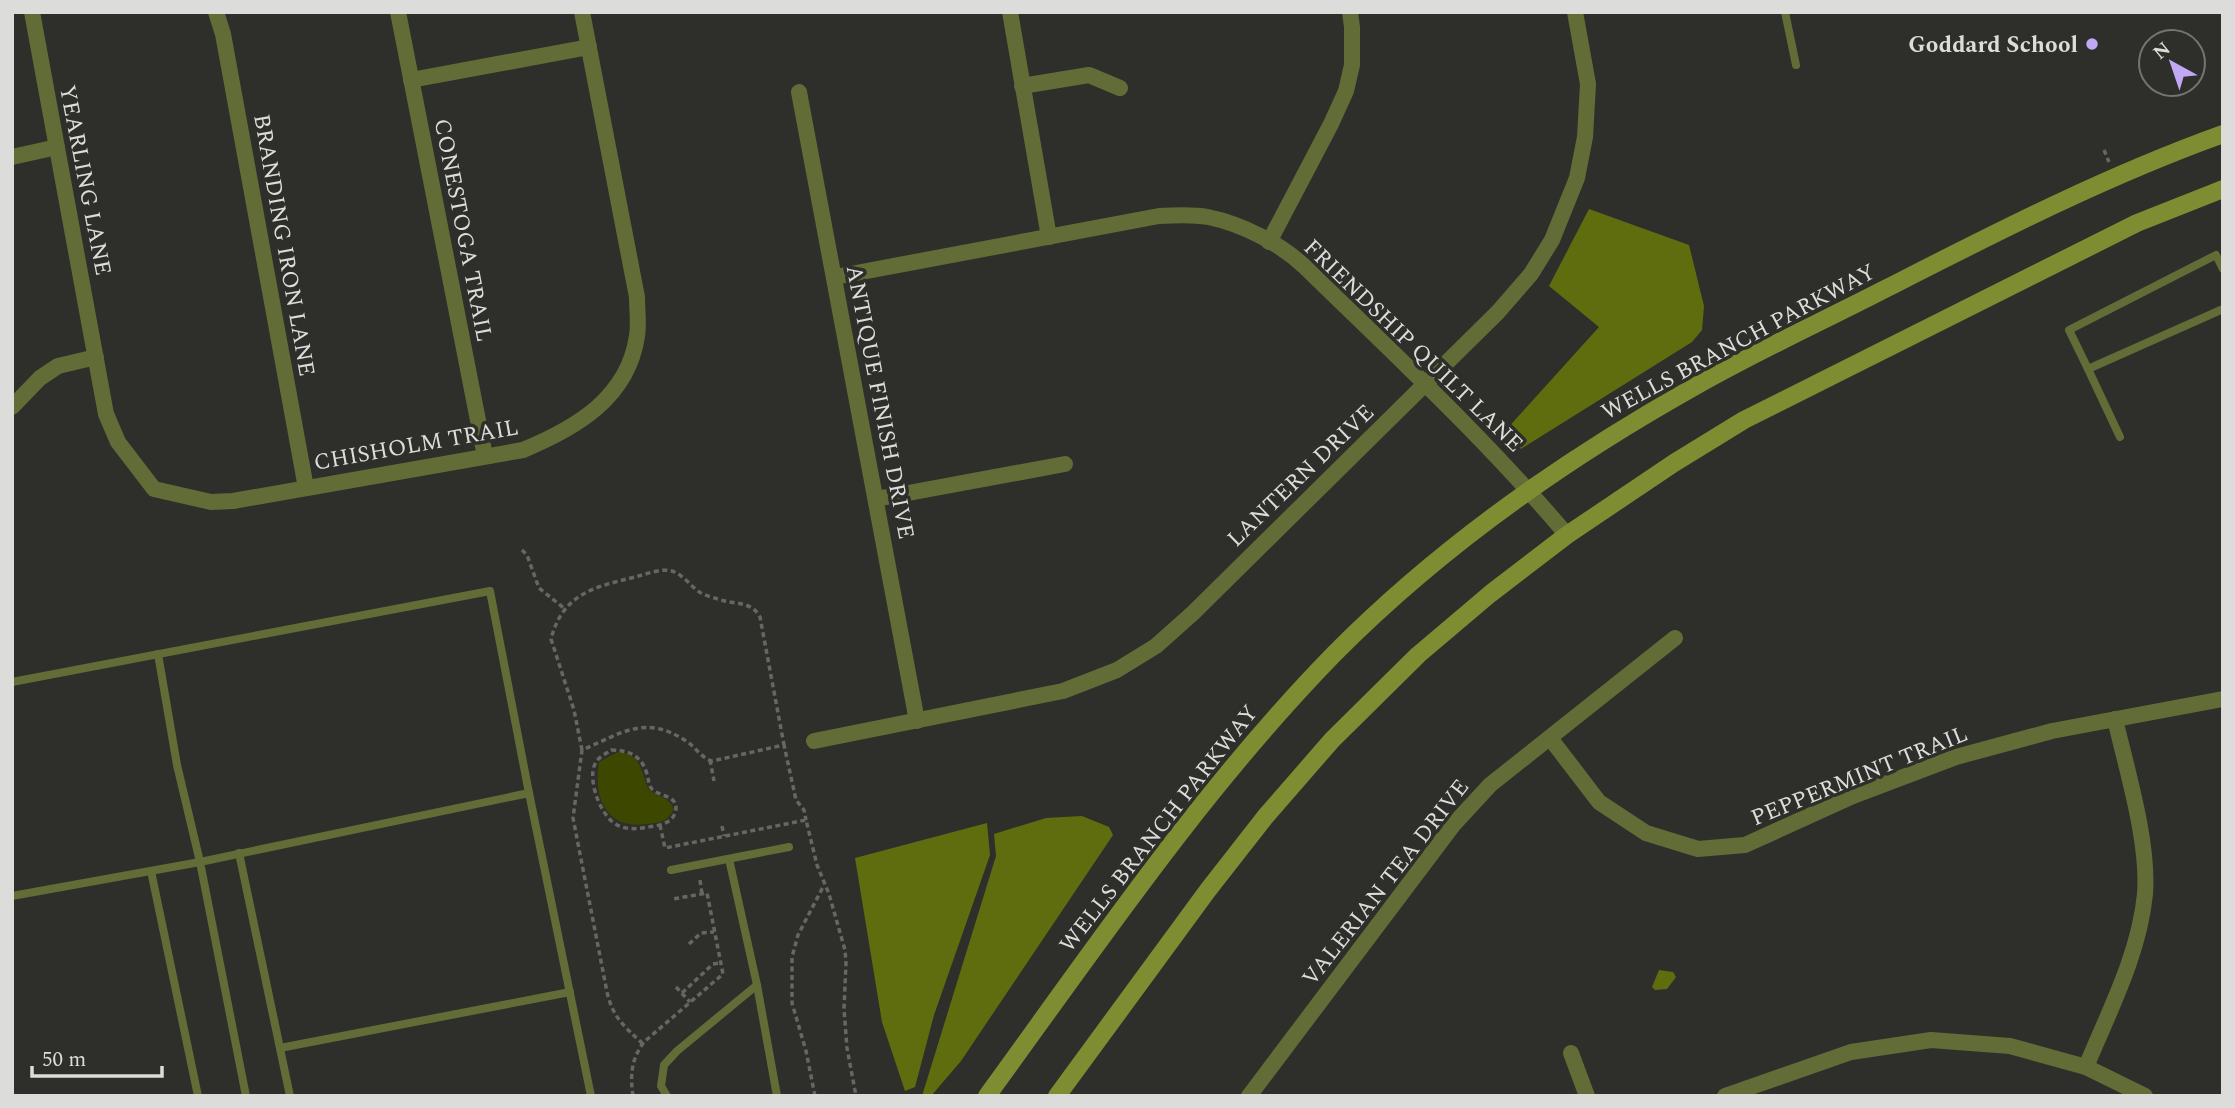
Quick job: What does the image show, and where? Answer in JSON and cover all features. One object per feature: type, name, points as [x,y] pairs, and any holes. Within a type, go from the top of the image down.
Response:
[{"type":"main road","name":"WELLS BRANCH PARKWAY","points":[[987,1096],[1200,805],[1274,717],[1337,651],[1419,575],[1482,525],[1608,437],[1697,385],[2088,188],[2164,155],[2223,134]]},
{"type":"main road","points":[[1057,1096],[1265,817],[1332,740],[1418,655],[1490,594],[1567,535],[1744,420],[2137,223],[2223,189]]},
{"type":"street","name":"YEARLING LANE","points":[[32,12],[96,357]]},
{"type":"street","name":"BRANDING IRON LANE","points":[[216,12],[223,34],[306,488]]},
{"type":"street","name":"CONESTOGA TRAIL","points":[[398,12],[485,456]]},
{"type":"street","name":"CHISHOLM TRAIL","points":[[96,357],[106,414],[114,433],[153,489],[211,502],[233,501],[523,450],[555,437],[579,423],[606,400],[627,369],[637,336],[637,298],[582,12]]},
{"type":"street","points":[[1010,12],[1049,237]]},
{"type":"street","points":[[1269,242],[1346,91],[1352,65],[1350,12]]},
{"type":"street","name":"LANTERN DRIVE","points":[[814,741],[1063,691],[1118,670],[1156,646],[1193,613],[1498,312],[1531,274],[1552,240],[1577,178],[1585,137],[1588,84],[1575,12]]},
{"type":"street","points":[[411,80],[589,47]]},
{"type":"street","points":[[1023,86],[1088,75],[1120,88]]},
{"type":"street","name":"ANTIQUE FINISH DRIVE","points":[[799,92],[917,721]]},
{"type":"street","points":[[12,157],[57,148]]},
{"type":"street","name":"FRIENDSHIP QUILT LANE","points":[[835,277],[1159,216],[1208,217],[1231,224],[1288,252],[1426,384],[1530,491],[1567,535]]},
{"type":"street","points":[[12,407],[40,378],[58,366],[96,357]]},
{"type":"street","points":[[876,499],[1065,464]]},
{"type":"street","name":"VALERIAN TEA DRIVE","points":[[1249,1096],[1454,824],[1490,785],[1675,638]]},
{"type":"street","name":"PEPPERMINT TRAIL","points":[[1550,738],[1599,802],[1646,833],[1698,849],[1745,845],[1853,796],[1956,757],[2052,731],[2223,699]]},
{"type":"street","points":[[2086,1067],[2133,952],[2145,892],[2141,836],[2115,719]]},
{"type":"street","points":[[1725,1096],[1851,1052],[1931,1040],[2010,1046],[2086,1067],[2145,1096]]},
{"type":"street","points":[[1571,1053],[1587,1096]]},
{"type":"lane","points":[[1785,12],[1796,65]]},
{"type":"lane","points":[[2120,437],[2069,330],[2216,255],[2223,269]]},
{"type":"lane","points":[[2088,369],[2223,309]]},
{"type":"lane","points":[[12,682],[490,591],[528,793],[591,1096]]},
{"type":"lane","points":[[158,654],[177,765],[200,862],[246,1096]]},
{"type":"lane","points":[[12,896],[200,862],[528,793]]},
{"type":"lane","points":[[671,870],[789,847]]},
{"type":"lane","points":[[240,853],[290,1096]]},
{"type":"lane","points":[[729,859],[757,985],[776,1094],[765,1096]]},
{"type":"lane","points":[[151,871],[198,1096]]},
{"type":"lane","points":[[667,1096],[661,1086],[664,1065],[677,1051],[757,985]]},
{"type":"lane","points":[[280,1048],[570,992]]},
{"type":"path","points":[[2104,150],[2110,164]]},
{"type":"path","points":[[522,550],[527,555],[539,588],[565,610]]},
{"type":"path","points":[[643,1044],[618,1021],[607,992],[573,818],[582,750],[574,710],[551,639],[554,628],[576,597],[596,587],[661,570],[674,571],[700,593],[723,601],[746,604],[756,609],[760,617],[796,800],[804,810],[817,866],[829,894],[845,950],[844,1009],[847,1048],[856,1096]]},
{"type":"path","points":[[582,750],[637,727],[658,727],[673,732],[710,760],[784,745]]},
{"type":"path","points":[[607,740],[610,751]]},
{"type":"path","points":[[610,751],[630,751],[636,755],[647,771],[650,788],[665,794],[676,807],[672,819],[660,825],[635,830],[609,819],[600,806],[594,786],[594,765],[601,757],[610,751]]},
{"type":"path","points":[[710,760],[714,781]]},
{"type":"path","points":[[660,825],[665,848],[806,820]]},
{"type":"path","points":[[722,826],[724,836]]},
{"type":"path","points":[[700,880],[702,894]]},
{"type":"path","points":[[815,1096],[792,1003],[792,957],[798,935],[824,885]]},
{"type":"path","points":[[633,1096],[632,1064],[643,1044],[723,974],[707,893],[673,899]]},
{"type":"path","points":[[689,944],[701,933],[714,932]]},
{"type":"path","points":[[682,993],[713,964],[720,963]]},
{"type":"path","points":[[676,987],[690,1002]]},
{"type":"shaded area","points":[[1589,209],[1689,245],[1704,306],[1702,330],[1692,342],[1521,449],[1506,430],[1599,327],[1549,286]]},
{"type":"shaded area","points":[[618,752],[632,756],[642,771],[649,790],[672,805],[674,809],[666,819],[655,823],[632,824],[621,822],[605,808],[598,787],[599,762]]},
{"type":"shaded area","points":[[1082,816],[1109,827],[1113,835],[961,1061],[931,1096],[922,1096],[996,856],[994,834],[1046,818]]},
{"type":"shaded area","points":[[987,823],[990,855],[934,1015],[915,1087],[905,1091],[882,1022],[855,858]]},
{"type":"shaded area","points":[[1659,970],[1673,972],[1676,977],[1667,989],[1655,990],[1652,987]]},
{"type":"place","name":"Goddard School","points":[[2092,44]]}]
